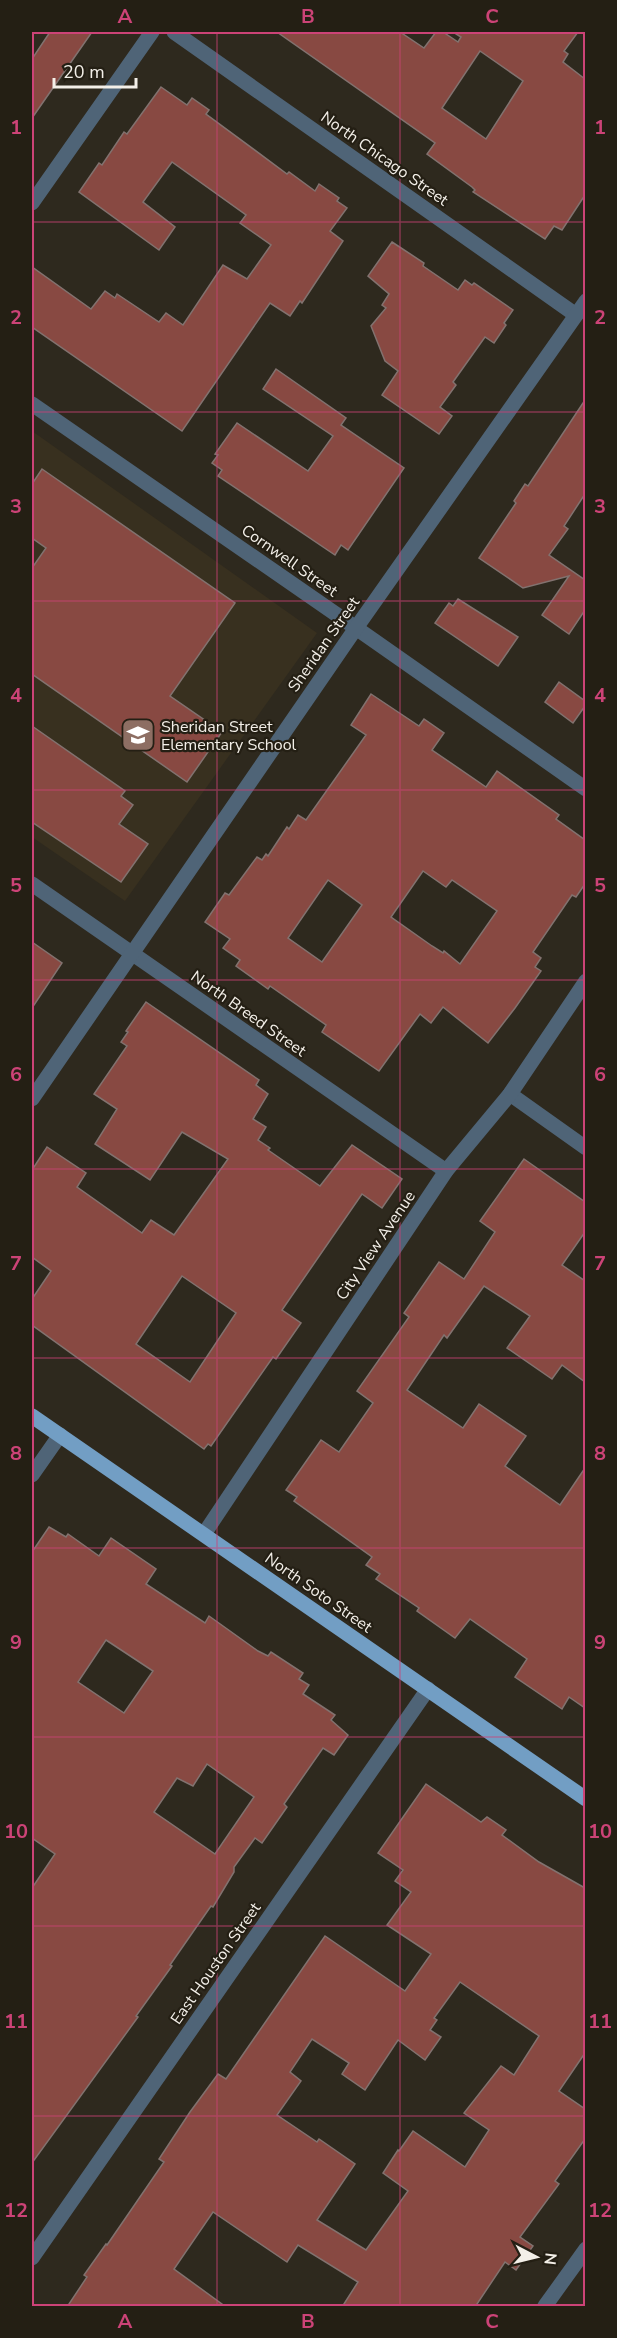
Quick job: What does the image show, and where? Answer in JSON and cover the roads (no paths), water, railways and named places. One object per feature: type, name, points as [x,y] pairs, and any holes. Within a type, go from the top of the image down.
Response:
[{"type":"main road","name":"North Soto Street","points":[[32,1416],[585,1799]]},
{"type":"street","points":[[32,203],[153,32]]},
{"type":"street","name":"North Chicago Street","points":[[174,32],[576,315]]},
{"type":"street","name":"Sheridan Street","points":[[32,1099],[356,628],[585,301]]},
{"type":"street","name":"Cornwell Street","points":[[32,404],[585,789]]},
{"type":"street","name":"North Breed Street","points":[[32,884],[446,1171]]},
{"type":"street","name":"City View Avenue","points":[[204,1534],[446,1171],[510,1094],[585,981]]},
{"type":"street","points":[[510,1094],[585,1148]]},
{"type":"street","points":[[32,1475],[60,1436]]},
{"type":"street","name":"East Houston Street","points":[[32,2258],[428,1689]]},
{"type":"street","points":[[545,2307],[585,2249]]},
{"type":"place","name":"Sheridan Street Elementary School","points":[[138,735]]}]
